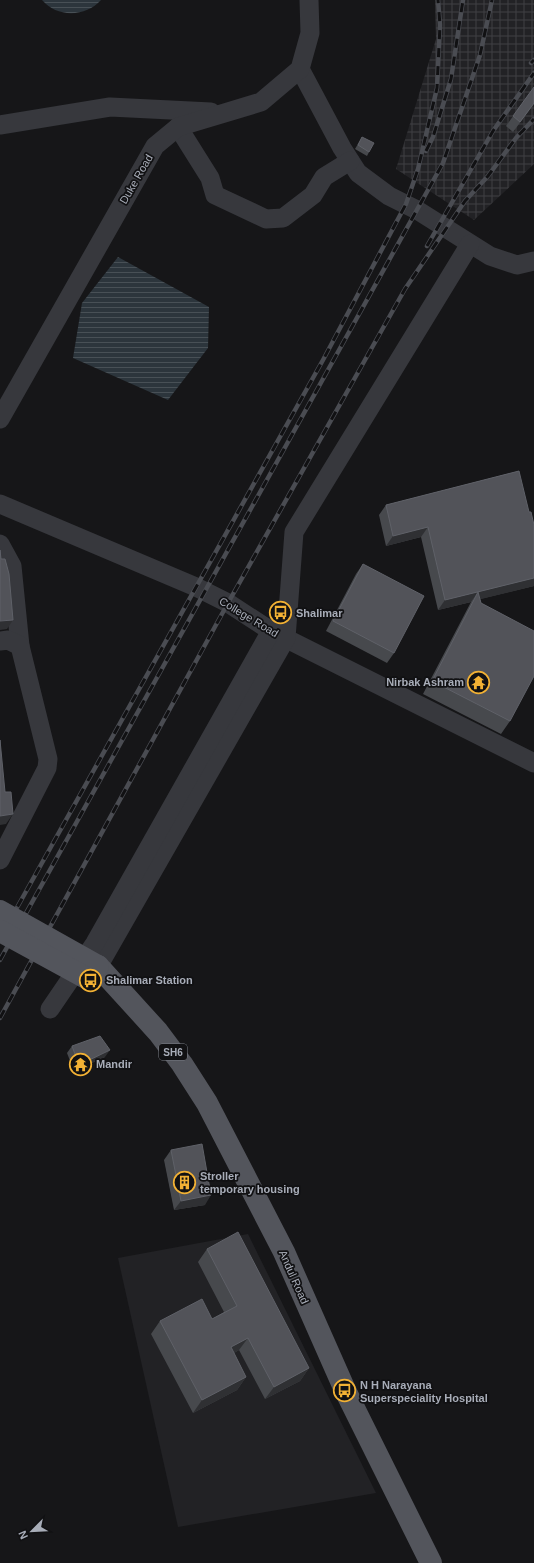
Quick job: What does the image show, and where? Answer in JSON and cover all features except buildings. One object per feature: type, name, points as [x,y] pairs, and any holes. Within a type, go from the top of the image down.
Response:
[{"type":"main road","points":[[0,911],[94,973]]},
{"type":"main road","points":[[0,931],[94,973]]},
{"type":"main road","name":"Andul Road","points":[[94,973],[133,1005],[158,1032],[182,1064],[207,1103],[284,1252],[345,1390],[431,1563]]},
{"type":"street","points":[[309,0],[310,33],[300,69],[358,173],[389,196],[417,210],[490,256],[517,265],[534,262]]},
{"type":"street","name":"Duke Road","points":[[0,420],[155,146],[178,127],[222,112],[261,102],[300,69]]},
{"type":"street","points":[[0,125],[110,107],[222,112]]},
{"type":"street","points":[[178,127],[210,178],[215,195],[266,219],[283,218],[313,195],[324,177],[350,161]]},
{"type":"street","points":[[94,973],[212,766],[278,635],[294,532],[465,241]]},
{"type":"street","name":"College Road","points":[[0,504],[196,587],[228,603],[278,635],[534,763]]},
{"type":"street","points":[[0,544],[12,566],[20,646],[48,759],[47,768],[0,860]]},
{"type":"street","points":[[50,1009],[95,943],[278,635]]},
{"type":"street","points":[[0,641],[8,640],[20,646]]},
{"type":"shaded area","points":[[42,0],[101,0],[88,10],[72,13],[55,10]]},
{"type":"shaded area","points":[[435,0],[534,0],[534,164],[474,220],[396,169],[436,39]]},
{"type":"shaded area","points":[[118,257],[209,307],[208,348],[168,400],[73,358],[82,303]]},
{"type":"shaded area","points":[[248,1234],[376,1493],[178,1527],[118,1258]]},
{"type":"railway","points":[[0,938],[323,360],[406,204],[418,169],[437,88],[440,25],[438,0]]},
{"type":"railway","points":[[426,151],[433,137],[451,79],[463,0]]},
{"type":"railway","points":[[0,960],[443,163],[480,55],[492,0]]},
{"type":"railway","points":[[531,63],[534,60]]},
{"type":"railway","points":[[427,246],[493,131],[534,73]]},
{"type":"railway","points":[[0,1018],[228,603],[405,289],[465,201],[488,176],[516,138],[534,119]]},
{"type":"place","name":"Shalimar","points":[[281,613]]},
{"type":"place","name":"Nirbak Ashram","points":[[479,682]]},
{"type":"place","name":"Shalimar Station","points":[[91,980]]},
{"type":"place","name":"Mandir","points":[[81,1064]]},
{"type":"place","name":"Stroller temporary housing","points":[[184,1182]]},
{"type":"place","name":"N H Narayana Superspeciality Hospital","points":[[344,1391]]}]
